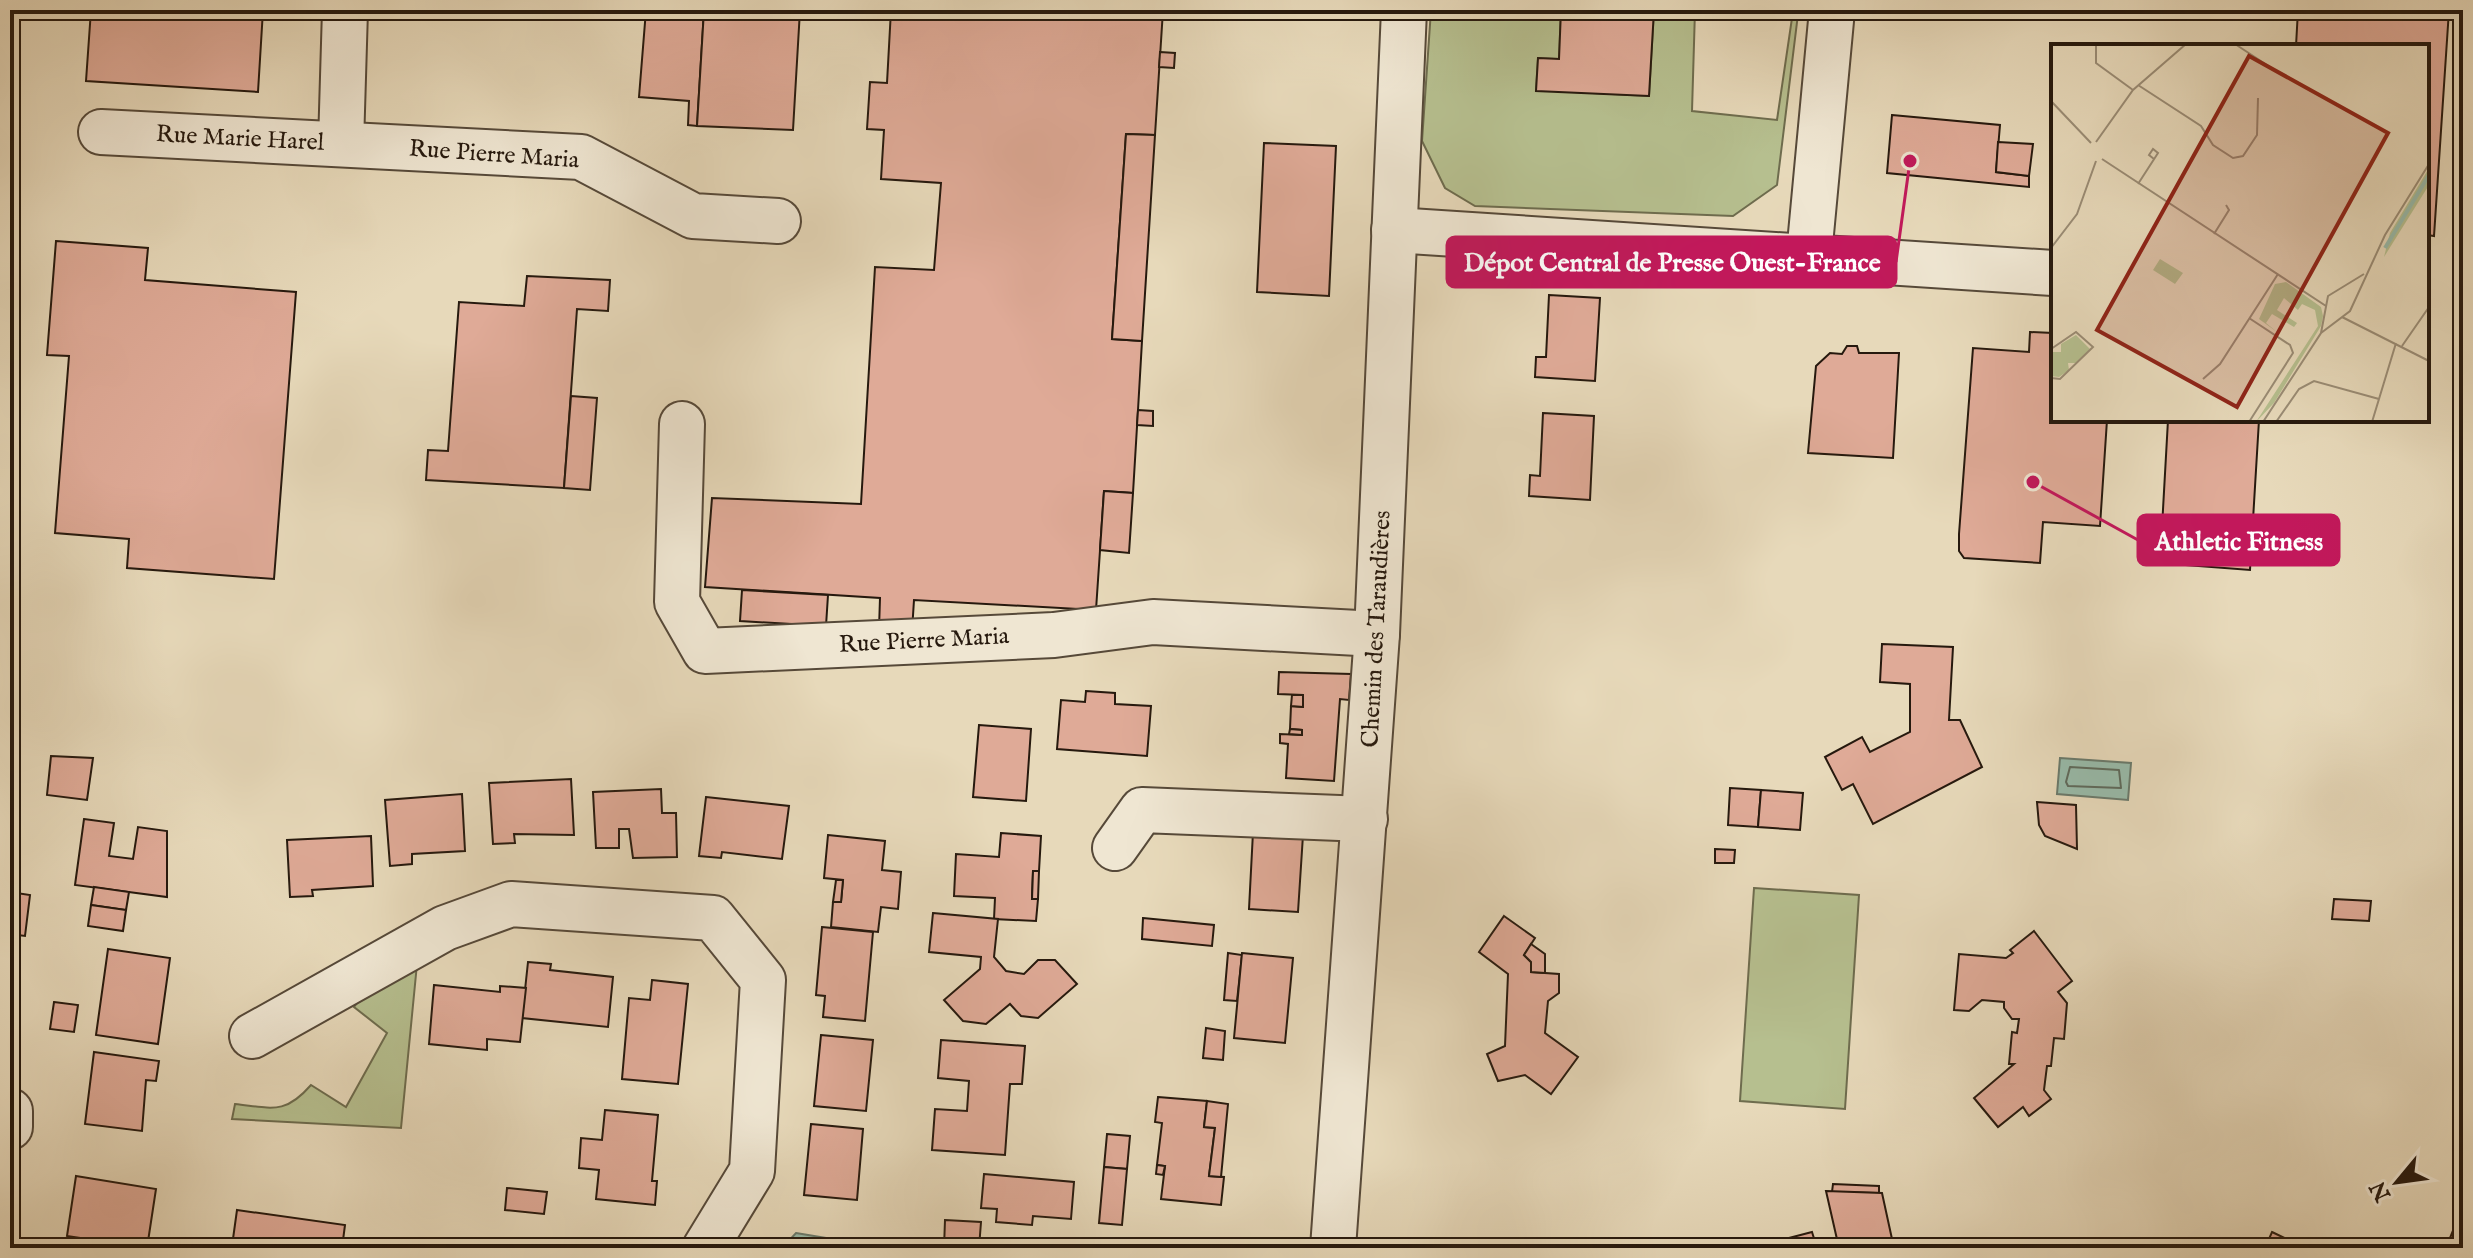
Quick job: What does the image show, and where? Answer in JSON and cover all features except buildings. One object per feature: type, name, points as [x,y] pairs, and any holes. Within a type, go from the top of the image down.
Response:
[{"type":"street","name":"Rue Marie Harel","points":[[101,132],[341,144],[345,10]]},
{"type":"street","name":"Chemin des Taraudières","points":[[1333,1248],[1377,634],[1389,424],[1404,10]]},
{"type":"street","points":[[1809,255],[1832,10]]},
{"type":"street","name":"Rue Pierre Maria","points":[[341,144],[581,157],[693,216],[778,221]]},
{"type":"street","points":[[1394,230],[2051,273]]},
{"type":"street","name":"Rue Pierre Maria","points":[[682,424],[677,602],[705,651],[1054,635],[1153,622],[1377,634]]},
{"type":"street","points":[[1115,848],[1142,810],[1365,819]]},
{"type":"street","points":[[252,1036],[445,928],[511,904],[713,918],[763,980],[752,1171],[705,1248]]},
{"type":"street","points":[[10,1111],[10,1127]]},
{"type":"shaded area","points":[[1431,10],[1561,10],[1559,59],[1538,58],[1536,90],[1649,96],[1654,10],[1695,10],[1692,111],[1777,120],[1792,18],[1798,14],[1777,185],[1733,216],[1475,206],[1445,188],[1422,141]]},
{"type":"shaded area","points":[[1754,888],[1859,895],[1845,1109],[1740,1101]]},
{"type":"shaded area","points":[[417,964],[401,1128],[232,1119],[235,1104],[268,1108],[285,1105],[302,1095],[311,1085],[346,1107],[387,1033],[354,1007],[368,989]]},
{"type":"water","points":[[2060,758],[2131,763],[2128,800],[2057,794]]},
{"type":"water","points":[[796,1233],[838,1240],[848,1248],[782,1248]]},
{"type":"place","name":"Dépot Central de Presse Ouest-France","points":[[1910,161]]},
{"type":"place","name":"Athletic Fitness","points":[[2033,482]]}]
